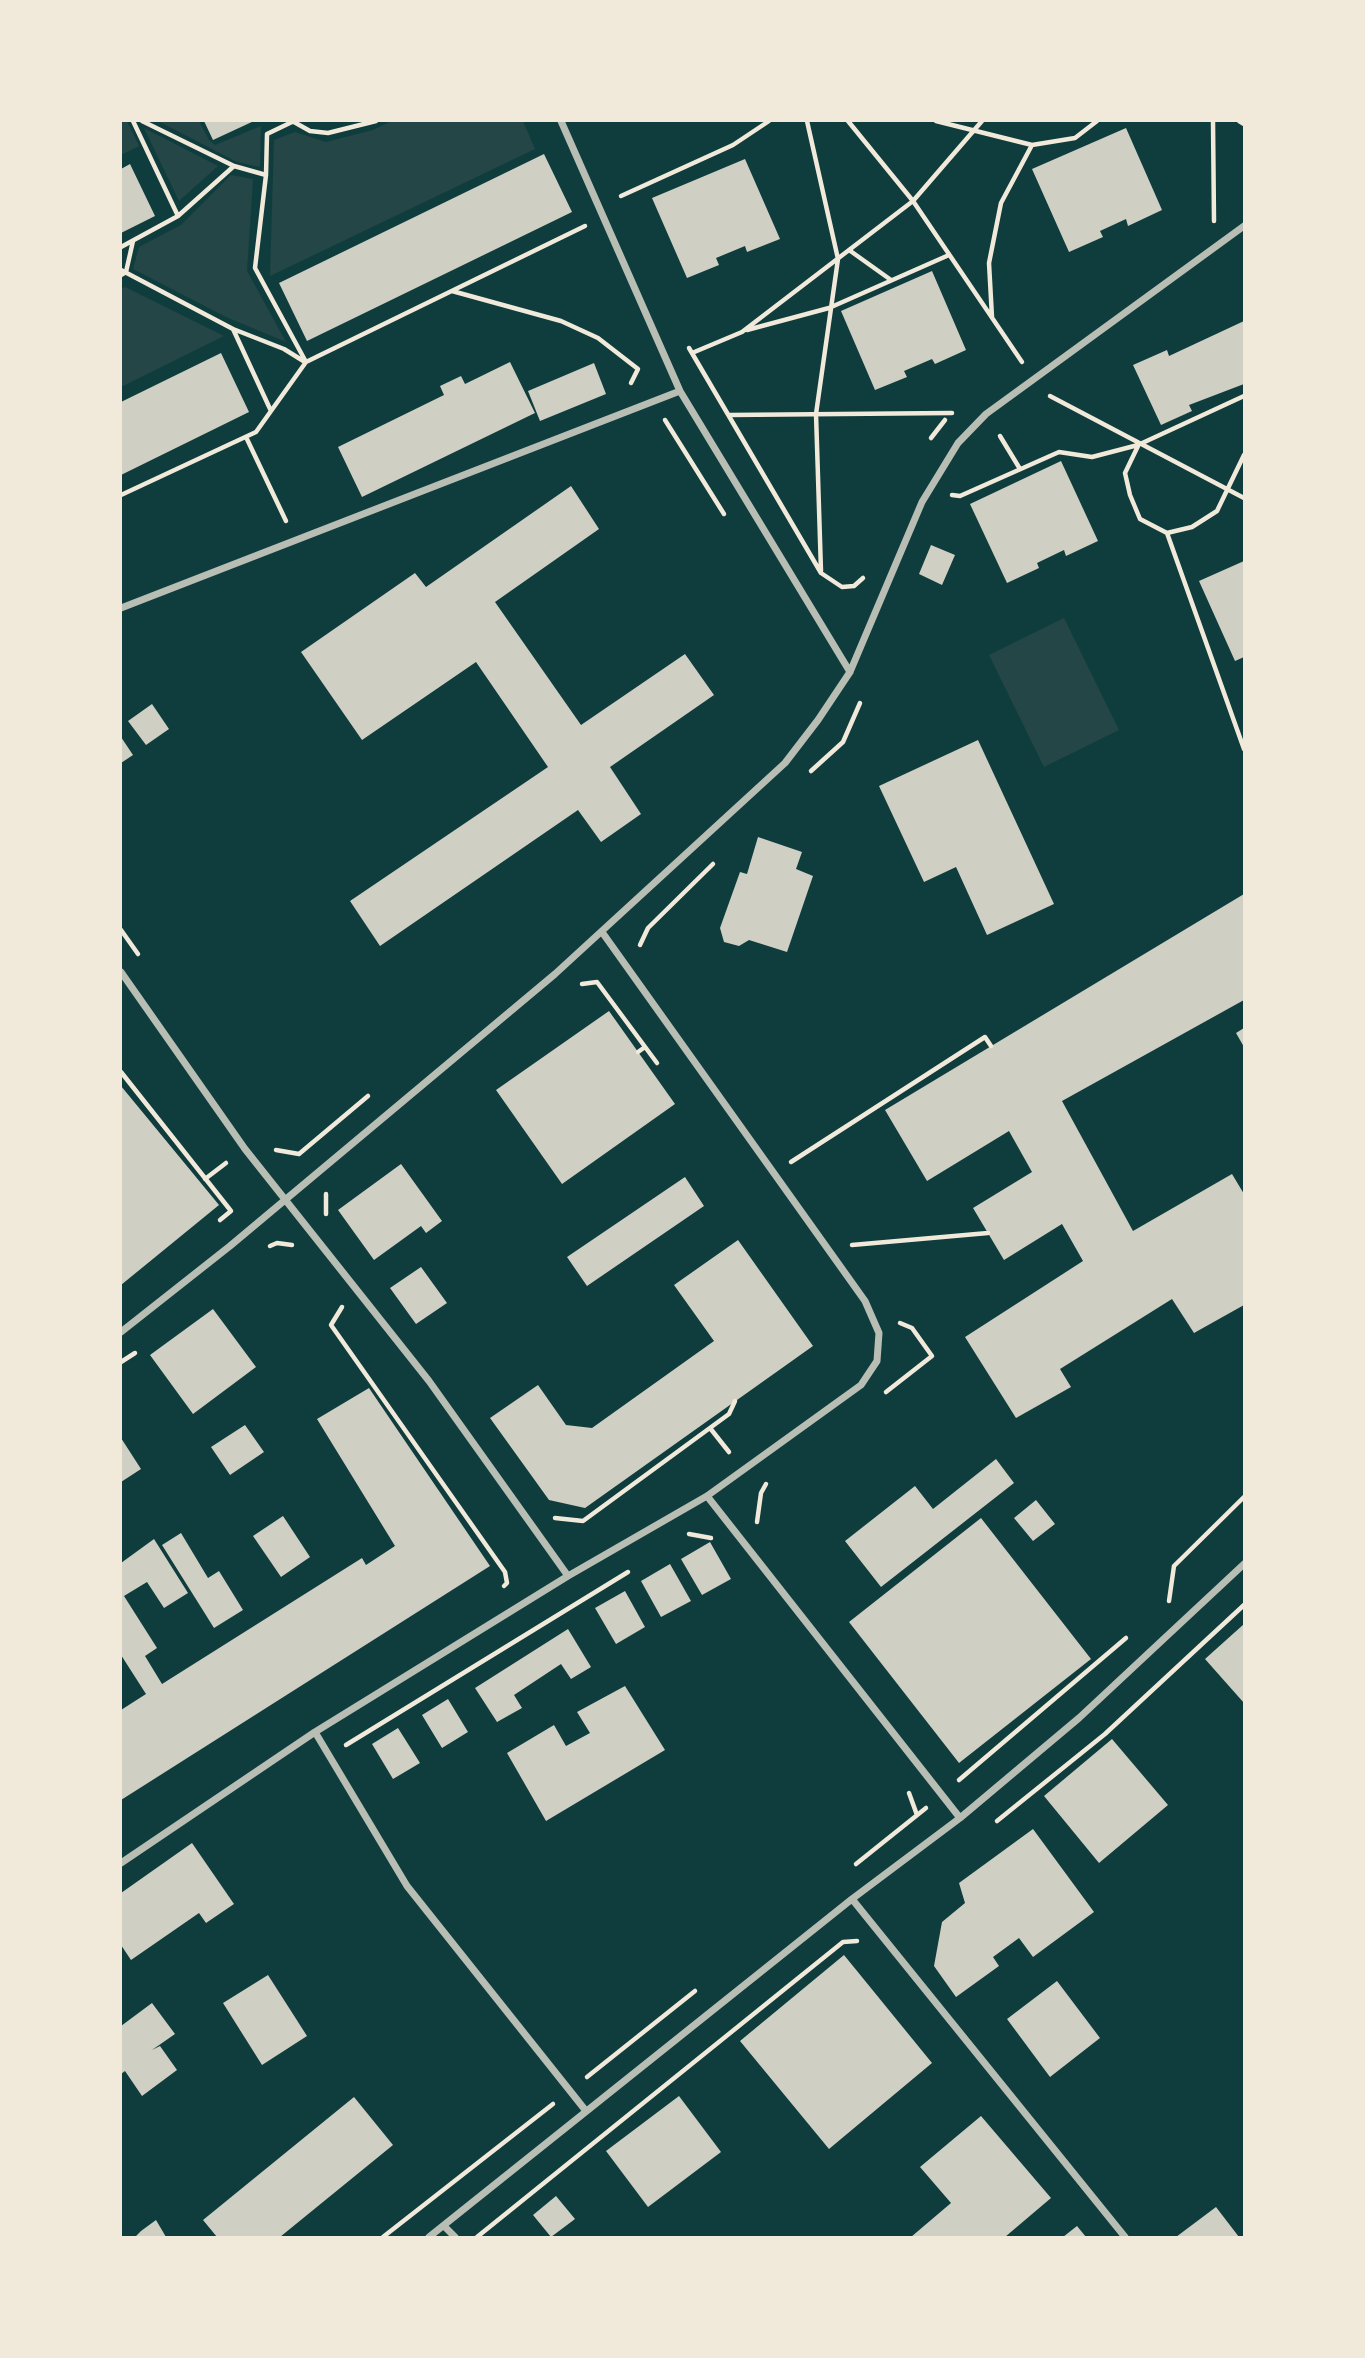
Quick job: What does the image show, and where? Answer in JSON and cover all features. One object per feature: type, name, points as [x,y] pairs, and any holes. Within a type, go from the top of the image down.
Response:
[{"type":"street","points":[[561,121],[680,391],[850,672]]},
{"type":"street","points":[[121,1332],[555,974],[785,763],[850,672],[922,502],[958,443],[986,414],[1244,226]]},
{"type":"street","points":[[121,608],[680,391]]},
{"type":"street","points":[[121,1863],[315,1732],[568,1576],[707,1496],[861,1385],[877,1361],[880,1333],[865,1301],[602,932]]},
{"type":"street","points":[[121,972],[284,1200],[429,1381],[568,1576]]},
{"type":"street","points":[[707,1496],[960,1818]]},
{"type":"street","points":[[429,2237],[852,1899],[960,1818],[1079,1718],[1244,1564]]},
{"type":"street","points":[[315,1732],[407,1886],[586,2111]]},
{"type":"street","points":[[852,1899],[1125,2237]]},
{"type":"street","points":[[444,2226],[455,2237]]},
{"type":"path","points":[[133,121],[178,216]]},
{"type":"path","points":[[142,121],[234,166],[266,175]]},
{"type":"path","points":[[306,362],[255,268],[266,175],[267,134],[294,121],[310,131],[328,133],[376,121]]},
{"type":"path","points":[[621,196],[733,145],[769,121]]},
{"type":"path","points":[[807,121],[838,259],[816,414],[821,573]]},
{"type":"path","points":[[848,121],[913,201],[1021,361],[1009,369]]},
{"type":"path","points":[[936,121],[1032,145],[1075,138],[1097,121]]},
{"type":"path","points":[[742,331],[913,201],[982,121]]},
{"type":"path","points":[[1213,121],[1214,222]]},
{"type":"path","points":[[1239,121],[1244,124]]},
{"type":"path","points":[[992,317],[989,263],[1001,203],[1032,145]]},
{"type":"path","points":[[121,247],[178,216],[234,166]]},
{"type":"path","points":[[121,495],[256,432],[306,362],[626,208],[615,183]]},
{"type":"path","points":[[134,240],[122,272],[233,329],[284,349],[306,362]]},
{"type":"path","points":[[849,250],[892,280]]},
{"type":"path","points":[[692,353],[742,331],[829,308],[949,255]]},
{"type":"path","points":[[452,291],[561,321],[598,338],[638,369]]},
{"type":"path","points":[[233,329],[271,411]]},
{"type":"path","points":[[686,341],[821,573],[842,587],[854,586],[863,579],[869,567]]},
{"type":"path","points":[[1041,406],[1062,390]]},
{"type":"path","points":[[958,485],[950,495],[960,496],[1059,453],[1092,457],[1138,445],[1244,396]]},
{"type":"path","points":[[1052,398],[1244,498]]},
{"type":"path","points":[[653,401],[728,520]]},
{"type":"path","points":[[925,451],[936,427],[960,406]]},
{"type":"path","points":[[729,415],[953,413]]},
{"type":"path","points":[[992,441],[1010,428]]},
{"type":"path","points":[[1000,436],[1020,469]]},
{"type":"path","points":[[246,437],[286,522]]},
{"type":"path","points":[[1138,445],[1125,473],[1130,495],[1140,519],[1167,533],[1192,527],[1217,511],[1244,455]]},
{"type":"path","points":[[1167,533],[1244,749]]},
{"type":"path","points":[[798,587],[821,573]]},
{"type":"path","points":[[803,778],[843,742],[863,695]]},
{"type":"path","points":[[642,952],[640,944],[648,928],[715,862]]},
{"type":"path","points":[[121,930],[145,964]]},
{"type":"path","points":[[555,974],[570,993],[585,982],[597,982],[656,1063]]},
{"type":"path","points":[[794,1174],[787,1164],[799,1156],[985,1037],[991,1046]]},
{"type":"path","points":[[638,1052],[645,1046]]},
{"type":"path","points":[[121,1072],[231,1211],[214,1226]]},
{"type":"path","points":[[270,1142],[276,1150],[299,1154],[372,1093]]},
{"type":"path","points":[[332,1224],[326,1216],[326,1194],[337,1185]]},
{"type":"path","points":[[852,1257],[844,1246],[988,1233]]},
{"type":"path","points":[[263,1248],[277,1243],[296,1245]]},
{"type":"path","points":[[345,1301],[331,1325],[505,1572],[507,1583],[497,1594]]},
{"type":"path","points":[[878,1398],[932,1356],[912,1328],[901,1325],[893,1314]]},
{"type":"path","points":[[121,1362],[137,1352]]},
{"type":"path","points":[[550,1517],[583,1521],[729,1414],[735,1401]]},
{"type":"path","points":[[710,1428],[742,1471]]},
{"type":"path","points":[[759,1529],[756,1519],[761,1493],[772,1475]]},
{"type":"path","points":[[1159,1611],[1169,1602],[1174,1566],[1244,1497]]},
{"type":"path","points":[[678,1540],[690,1533],[713,1538],[719,1546]]},
{"type":"path","points":[[329,1756],[632,1569]]},
{"type":"path","points":[[852,1867],[942,1795],[1127,1637]]},
{"type":"path","points":[[909,1791],[917,1815]]},
{"type":"path","points":[[383,2237],[700,1987]]},
{"type":"shaded area","points":[[121,121],[127,121],[139,146],[121,155]]},
{"type":"shaded area","points":[[158,121],[199,121],[209,140],[215,145],[261,126],[260,167],[237,162]]},
{"type":"shaded area","points":[[392,121],[523,121],[535,149],[270,276],[274,140],[295,132],[326,142],[373,130]]},
{"type":"shaded area","points":[[144,128],[218,166],[179,201]]},
{"type":"shaded area","points":[[231,175],[253,179],[247,271],[286,342],[226,317],[133,269],[139,247],[181,225]]},
{"type":"shaded area","points":[[125,287],[224,336],[121,387],[121,289]]},
{"type":"shaded area","points":[[1064,618],[1119,730],[1044,767],[989,655]]},
{"type":"building","points":[[204,121],[254,121],[213,140]]},
{"type":"building","points":[[1126,128],[1162,210],[1128,226],[1126,219],[1100,231],[1103,237],[1069,252],[1032,169]]},
{"type":"building","points":[[544,154],[572,212],[307,341],[279,283]]},
{"type":"building","points":[[745,159],[780,239],[747,252],[745,246],[716,258],[719,265],[687,278],[652,198]]},
{"type":"building","points":[[130,164],[155,216],[121,233],[121,169]]},
{"type":"building","points":[[932,271],[966,350],[935,364],[932,359],[904,371],[907,377],[875,390],[841,311]]},
{"type":"building","points":[[1244,321],[1244,384],[1189,405],[1192,411],[1161,425],[1133,365],[1167,350],[1169,356]]},
{"type":"building","points":[[221,353],[249,412],[121,475],[121,402]]},
{"type":"building","points":[[510,362],[535,413],[362,497],[338,447],[444,395],[440,386],[461,376],[465,384]]},
{"type":"building","points":[[594,363],[606,394],[540,421],[528,391]]},
{"type":"building","points":[[1061,461],[1098,541],[1066,556],[1064,550],[1037,563],[1039,568],[1007,583],[970,504]]},
{"type":"building","points":[[571,486],[599,529],[495,602],[581,725],[685,654],[714,695],[610,767],[641,814],[601,842],[578,810],[380,946],[350,901],[548,767],[476,662],[362,740],[301,652],[415,573],[426,587]]},
{"type":"building","points":[[931,545],[955,555],[942,585],[919,574]]},
{"type":"building","points":[[1244,561],[1244,657],[1235,661],[1199,581]]},
{"type":"building","points":[[152,704],[169,729],[146,745],[128,721]]},
{"type":"building","points":[[121,737],[133,755],[121,763]]},
{"type":"building","points":[[978,740],[1054,904],[987,935],[956,867],[924,882],[879,786]]},
{"type":"building","points":[[758,837],[802,852],[796,869],[813,876],[787,952],[749,940],[739,946],[724,942],[720,928],[740,872],[747,874]]},
{"type":"building","points":[[1244,894],[1244,1000],[1062,1101],[1133,1231],[1232,1174],[1244,1194],[1244,1305],[1194,1333],[1172,1299],[1060,1369],[1071,1387],[1016,1418],[965,1337],[1083,1261],[1062,1224],[1004,1260],[973,1208],[1032,1172],[1009,1131],[927,1181],[885,1110]]},
{"type":"building","points":[[609,1011],[675,1104],[562,1184],[496,1090]]},
{"type":"building","points":[[1244,1028],[1244,1047],[1236,1033]]},
{"type":"building","points":[[121,1086],[219,1205],[121,1285]]},
{"type":"building","points":[[401,1164],[442,1221],[426,1233],[421,1226],[374,1260],[338,1210]]},
{"type":"building","points":[[685,1177],[704,1206],[587,1286],[567,1257]]},
{"type":"building","points":[[738,1240],[813,1346],[585,1508],[549,1500],[490,1418],[538,1385],[566,1425],[592,1428],[714,1341],[674,1285]]},
{"type":"building","points":[[421,1267],[447,1303],[416,1324],[390,1288]]},
{"type":"building","points":[[213,1309],[256,1367],[193,1414],[150,1355]]},
{"type":"building","points":[[369,1388],[490,1566],[121,1800],[121,1710],[146,1694],[121,1655],[121,1563],[154,1539],[188,1593],[164,1608],[147,1582],[124,1596],[157,1648],[145,1656],[162,1684],[362,1558],[366,1565],[395,1546],[317,1419]]},
{"type":"building","points":[[245,1425],[264,1452],[230,1475],[211,1447]]},
{"type":"building","points":[[121,1438],[141,1469],[121,1482]]},
{"type":"building","points":[[996,1459],[1014,1483],[881,1587],[845,1541],[915,1486],[933,1509]]},
{"type":"building","points":[[1036,1500],[1055,1524],[1033,1541],[1014,1518]]},
{"type":"building","points":[[283,1516],[310,1557],[281,1577],[253,1536]]},
{"type":"building","points":[[981,1518],[1091,1659],[959,1763],[849,1622]]},
{"type":"building","points":[[181,1533],[208,1578],[219,1571],[243,1610],[214,1628],[162,1545]]},
{"type":"building","points":[[710,1542],[731,1579],[702,1595],[681,1559]]},
{"type":"building","points":[[670,1564],[691,1601],[661,1617],[641,1581]]},
{"type":"building","points":[[625,1591],[645,1627],[616,1644],[595,1608]]},
{"type":"building","points":[[1244,1624],[1244,1703],[1205,1659]]},
{"type":"building","points":[[568,1629],[591,1667],[571,1679],[561,1664],[514,1695],[522,1708],[497,1722],[475,1688]]},
{"type":"building","points":[[625,1686],[665,1750],[546,1821],[507,1753],[554,1725],[566,1746],[590,1733],[577,1712]]},
{"type":"building","points":[[448,1699],[468,1732],[442,1748],[422,1715]]},
{"type":"building","points":[[398,1728],[420,1763],[393,1779],[372,1744]]},
{"type":"building","points":[[1112,1739],[1168,1805],[1099,1863],[1044,1796]]},
{"type":"building","points":[[1033,1829],[1094,1912],[1033,1957],[1019,1938],[993,1957],[999,1966],[956,1997],[934,1966],[942,1922],[965,1903],[959,1883]]},
{"type":"building","points":[[192,1843],[234,1904],[206,1923],[199,1913],[131,1960],[121,1945],[121,1893]]},
{"type":"building","points":[[844,1955],[932,2063],[829,2149],[740,2041]]},
{"type":"building","points":[[268,1975],[307,2036],[262,2065],[223,2003]]},
{"type":"building","points":[[1057,1981],[1100,2038],[1050,2077],[1007,2019]]},
{"type":"building","points":[[152,2003],[175,2034],[152,2050],[160,2046],[177,2070],[142,2096],[125,2071],[121,2074],[121,2026]]},
{"type":"building","points":[[679,2096],[721,2152],[648,2207],[606,2151]]},
{"type":"building","points":[[354,2097],[393,2145],[280,2237],[217,2237],[203,2220]]},
{"type":"building","points":[[981,2116],[1051,2198],[1005,2237],[911,2237],[951,2203],[920,2167]]},
{"type":"building","points":[[556,2196],[575,2219],[551,2237],[533,2215]]},
{"type":"building","points":[[1216,2207],[1239,2237],[1176,2237]]},
{"type":"building","points":[[156,2220],[166,2237],[135,2237],[141,2231]]},
{"type":"building","points":[[1077,2226],[1086,2237],[1063,2237]]}]
